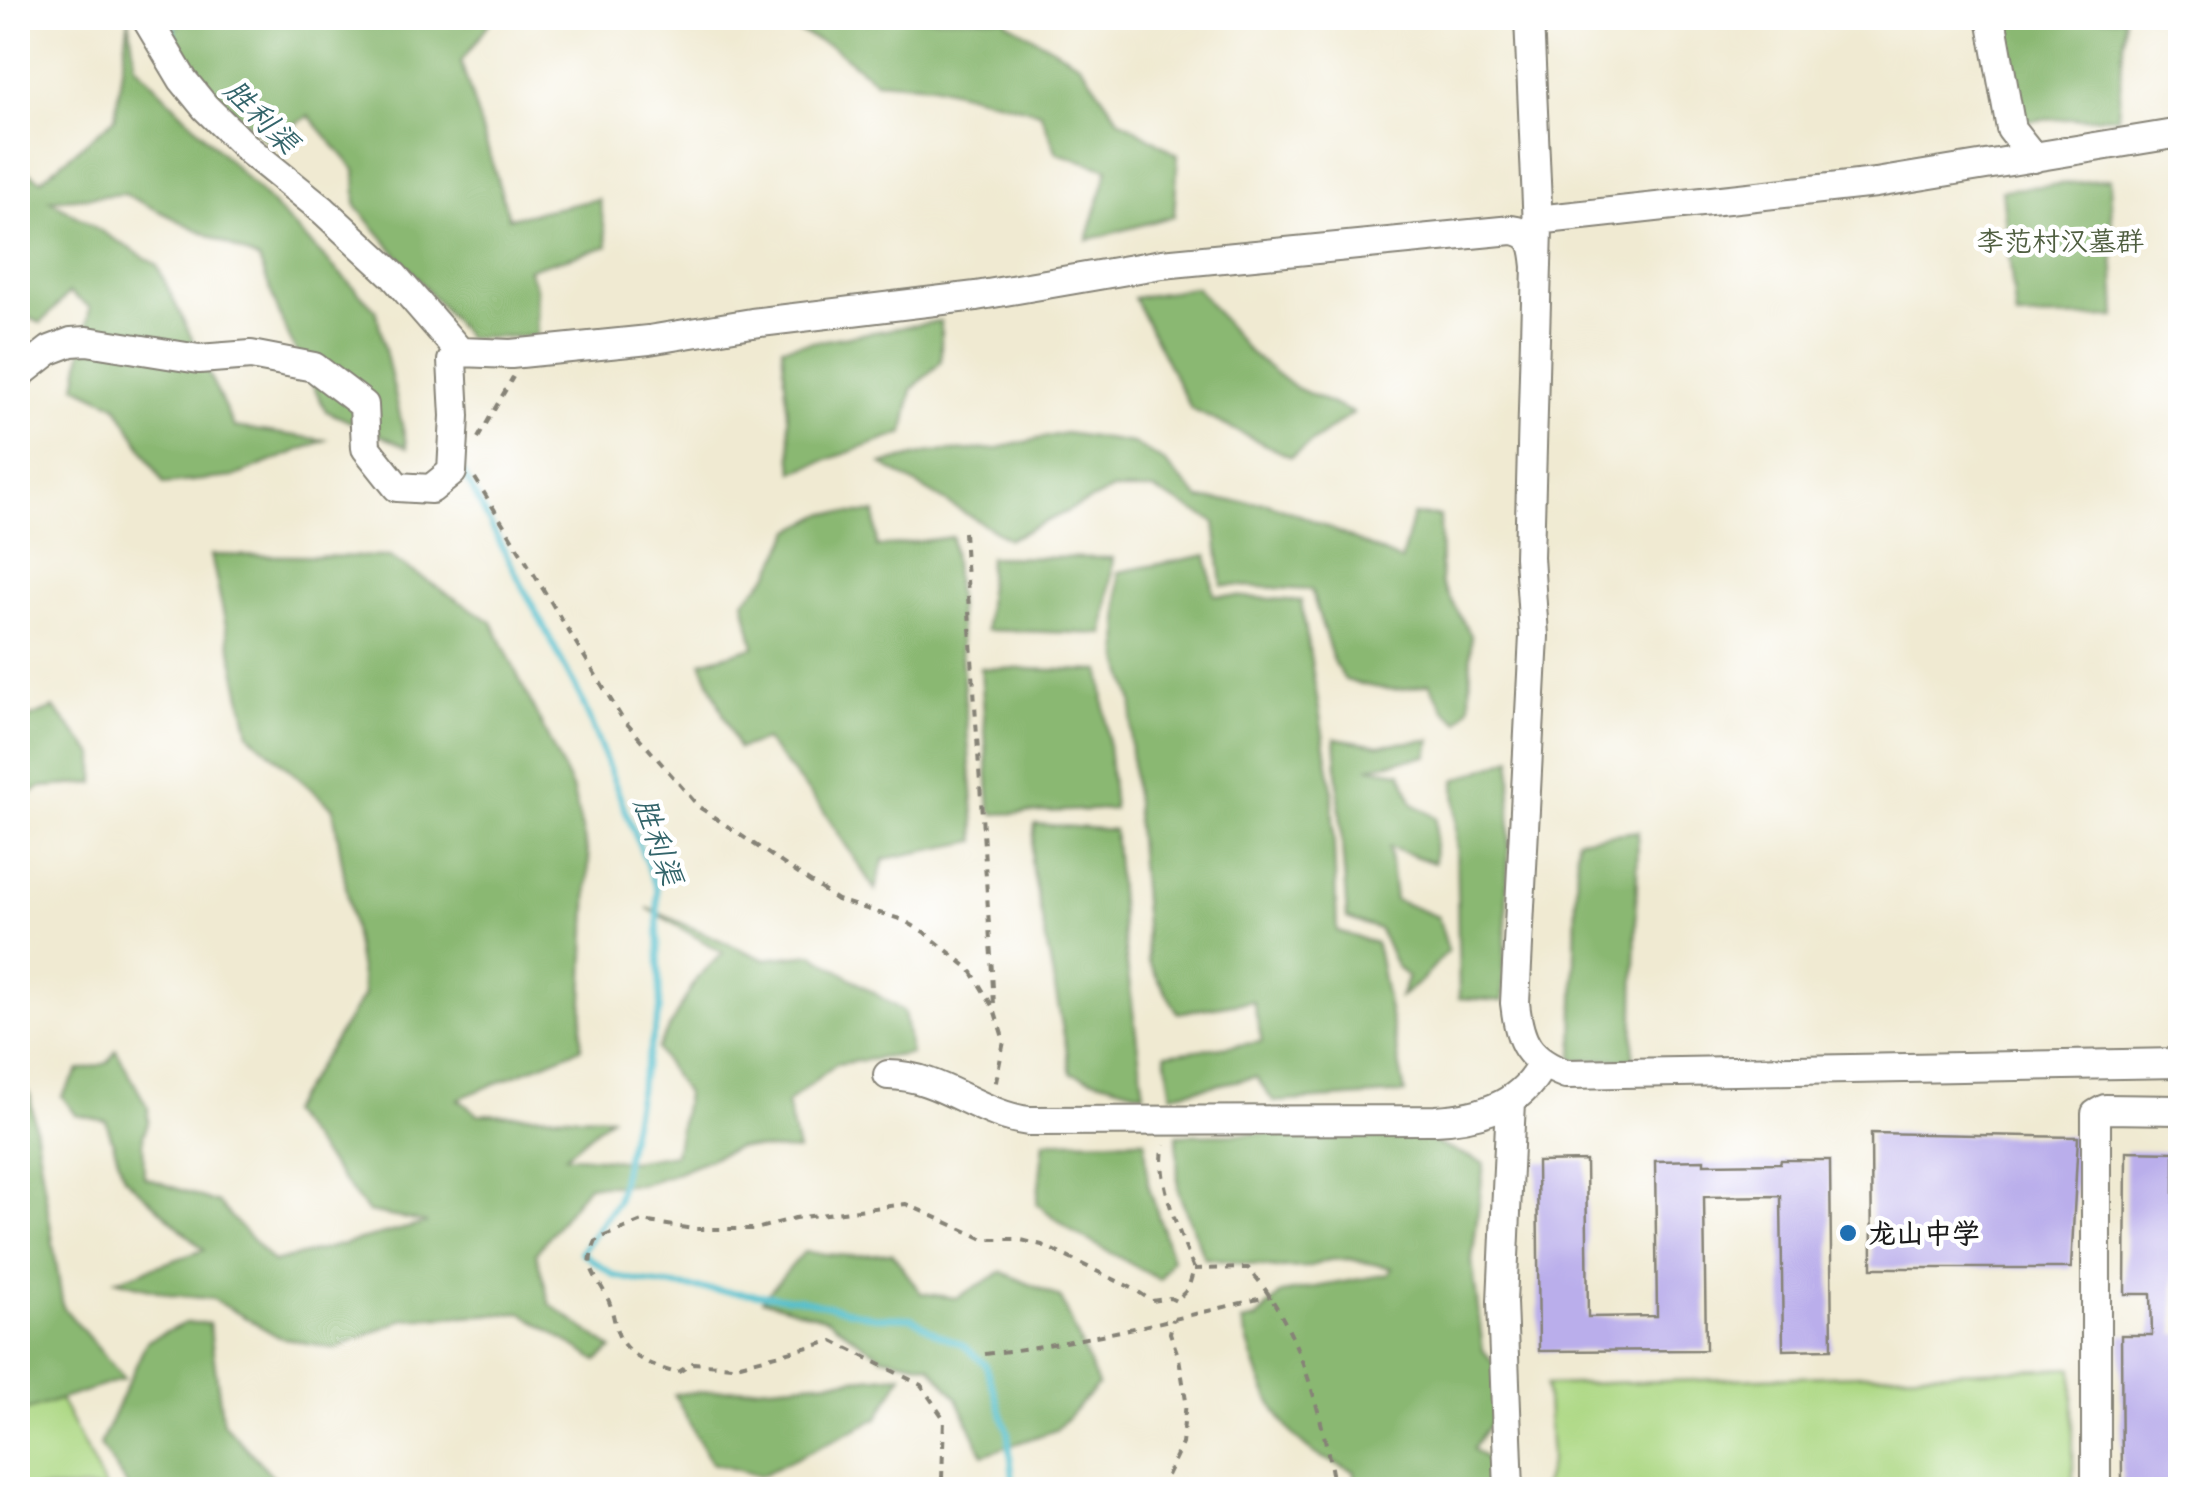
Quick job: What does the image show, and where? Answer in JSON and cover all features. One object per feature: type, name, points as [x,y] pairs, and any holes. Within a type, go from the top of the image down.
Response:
[{"type":"street","points":[[146,18],[183,80],[205,107],[394,276],[460,352],[510,354],[650,340],[752,322],[976,296],[1162,264],[1512,230],[1530,238],[1536,266]]},
{"type":"street","points":[[1529,18],[1537,220],[1529,557],[1534,655],[1515,1003],[1518,1026],[1527,1048],[1534,1058],[1566,1074],[2180,1064]]},
{"type":"street","points":[[1991,18],[2011,129],[2034,158]]},
{"type":"street","points":[[1537,220],[1876,182],[2180,133]]},
{"type":"street","points":[[22,372],[57,346],[86,341],[198,359],[251,355],[314,366],[364,404],[366,448],[397,487],[431,489],[452,472],[462,455],[452,361],[460,352]]},
{"type":"street","points":[[888,1075],[933,1082],[981,1106],[1029,1122],[1448,1120],[1479,1114],[1511,1101],[1531,1083],[1542,1063]]},
{"type":"street","points":[[1509,1490],[1502,1302],[1511,1101]]},
{"type":"street","points":[[2096,1490],[2096,1114],[2105,1109],[2180,1110]]},
{"type":"path","points":[[532,352],[462,455],[622,718],[699,806],[837,900],[903,920],[970,969],[994,1009],[1004,1041],[992,1099],[981,1106]]},
{"type":"path","points":[[964,532],[994,1009]]},
{"type":"path","points":[[942,1480],[944,1419],[921,1385],[833,1341],[732,1366],[693,1363],[677,1373],[651,1366],[622,1342],[607,1297],[590,1268],[589,1256],[597,1239],[642,1222],[693,1229],[756,1230],[795,1218],[906,1204],[984,1239],[1042,1245],[1152,1301],[1176,1301],[1188,1289],[1194,1269],[1175,1220],[1162,1167],[1162,1148],[1178,1122]]},
{"type":"path","points":[[1194,1269],[1248,1268],[1271,1296],[1313,1390],[1336,1490]]},
{"type":"path","points":[[985,1354],[1271,1296]]},
{"type":"path","points":[[1160,1490],[1182,1444],[1186,1401],[1179,1358],[1170,1334],[1172,1319]]},
{"type":"green space","points":[[129,18],[135,65],[376,310],[407,447],[326,411],[285,329],[259,260],[124,194],[50,200],[157,265],[234,427],[325,440],[233,477],[164,484],[116,405],[76,386],[90,307],[69,293],[41,323],[18,314],[18,166],[41,180],[115,118]]},
{"type":"green space","points":[[185,18],[493,18],[461,62],[509,218],[599,199],[608,246],[528,269],[536,287],[537,336],[468,338],[356,206],[355,170],[309,116],[267,142],[196,74],[173,31]]},
{"type":"green space","points":[[767,18],[1006,18],[1079,63],[1119,119],[1178,155],[1174,216],[1087,240],[1108,169],[1057,153],[1040,112],[932,85],[875,81],[833,47]]},
{"type":"green space","points":[[1994,18],[2125,18],[2118,117],[2013,121]]},
{"type":"green space","name":"李范村汉墓群","points":[[2110,179],[2116,317],[2016,318],[2002,190]]},
{"type":"green space","points":[[1196,287],[1248,351],[1292,386],[1353,413],[1291,457],[1191,409],[1134,298]]},
{"type":"green space","points":[[941,321],[941,362],[912,389],[904,433],[793,472],[782,347]]},
{"type":"green space","points":[[1065,433],[1133,443],[1163,461],[1200,499],[1267,503],[1401,561],[1413,515],[1440,516],[1441,583],[1471,635],[1470,706],[1459,722],[1445,710],[1429,683],[1396,689],[1345,680],[1334,663],[1311,590],[1222,585],[1215,522],[1154,490],[1112,490],[1009,539],[882,464],[930,452],[994,449]]},
{"type":"green space","points":[[826,513],[875,513],[877,547],[952,537],[976,841],[884,859],[875,890],[821,807],[765,740],[738,749],[701,662],[754,647],[744,601],[771,572],[792,530]]},
{"type":"green space","points":[[211,555],[390,557],[492,622],[572,788],[589,859],[581,1048],[458,1099],[478,1114],[611,1117],[566,1155],[630,1161],[675,1154],[686,1095],[657,1049],[697,978],[723,953],[647,908],[763,959],[813,954],[904,1012],[911,1054],[836,1064],[787,1103],[798,1151],[738,1147],[639,1185],[588,1185],[536,1253],[550,1304],[612,1349],[597,1361],[522,1313],[404,1319],[335,1349],[279,1337],[213,1299],[173,1295],[116,1280],[204,1250],[124,1177],[106,1121],[76,1115],[62,1096],[79,1070],[108,1063],[116,1050],[148,1108],[143,1136],[144,1177],[218,1203],[273,1262],[427,1223],[368,1212],[288,1112],[364,995],[333,808],[249,734]]},
{"type":"green space","points":[[1207,555],[1214,595],[1301,601],[1332,788],[1337,931],[1376,943],[1405,1093],[1274,1102],[1256,1077],[1172,1094],[1165,1054],[1262,1042],[1253,1001],[1178,1013],[1148,962],[1130,739],[1133,703],[1120,660],[1118,572]]},
{"type":"green space","points":[[989,557],[1113,558],[1104,634],[986,630]]},
{"type":"green space","points":[[981,668],[1101,671],[1114,809],[995,814],[990,810]]},
{"type":"green space","points":[[54,708],[95,756],[95,783],[42,787],[18,799],[18,722]]},
{"type":"green space","points":[[1335,738],[1379,745],[1431,740],[1428,756],[1368,767],[1401,772],[1412,803],[1436,818],[1434,863],[1389,847],[1395,900],[1438,917],[1448,950],[1421,981],[1400,997],[1408,977],[1396,966],[1379,929],[1347,918]]},
{"type":"green space","points":[[1512,758],[1503,1001],[1459,998],[1455,780]]},
{"type":"green space","points":[[1035,824],[1114,830],[1122,928],[1144,1093],[1071,1073],[1031,861]]},
{"type":"green space","points":[[1638,831],[1633,1059],[1573,1060],[1577,839]]},
{"type":"green space","points":[[18,1078],[30,1095],[63,1307],[124,1379],[18,1413]]},
{"type":"green space","points":[[1407,1131],[1484,1163],[1472,1261],[1483,1350],[1495,1364],[1496,1415],[1473,1449],[1491,1462],[1488,1489],[1354,1489],[1354,1471],[1326,1460],[1297,1438],[1274,1409],[1242,1322],[1256,1319],[1282,1293],[1389,1274],[1392,1268],[1349,1259],[1277,1268],[1204,1258],[1178,1191],[1177,1135]]},
{"type":"green space","points":[[1145,1140],[1148,1184],[1172,1259],[1160,1280],[1073,1232],[1037,1204],[1044,1141]]},
{"type":"green space","points":[[804,1252],[848,1256],[892,1253],[921,1293],[956,1298],[1002,1272],[1061,1298],[1098,1385],[1056,1430],[983,1455],[957,1398],[930,1366],[881,1356],[827,1319],[762,1300]]},
{"type":"green space","points":[[18,1317],[106,1489],[18,1489]]},
{"type":"green space","points":[[185,1323],[209,1323],[223,1423],[285,1489],[129,1489],[100,1445],[147,1341]]},
{"type":"green space","points":[[2073,1368],[2073,1489],[1542,1489],[1551,1459],[1546,1385]]},
{"type":"green space","points":[[902,1375],[878,1418],[760,1476],[711,1463],[674,1394]]},
{"type":"building","points":[[1871,1133],[2078,1137],[2071,1268],[1872,1268]]},
{"type":"building","points":[[2126,1151],[2174,1152],[2174,1334],[2180,1334],[2180,1489],[2122,1486],[2121,1335],[2152,1335],[2151,1294],[2125,1294]]},
{"type":"building","points":[[1704,1160],[1704,1164],[1830,1160],[1832,1349],[1783,1350],[1781,1196],[1704,1197],[1706,1350],[1539,1351],[1537,1162],[1586,1161],[1588,1317],[1657,1316],[1655,1161]]},
{"type":"waterway","name":"胜利渠","points":[[175,18],[171,22],[175,44]]},
{"type":"waterway","name":"胜利渠","points":[[463,472],[581,698],[657,890],[660,1009],[617,1202],[581,1252],[615,1276],[799,1299],[876,1317],[912,1318],[962,1344],[985,1364],[1008,1432],[1014,1490]]},
{"type":"place","name":"龙山中学","points":[[1848,1233]]}]
